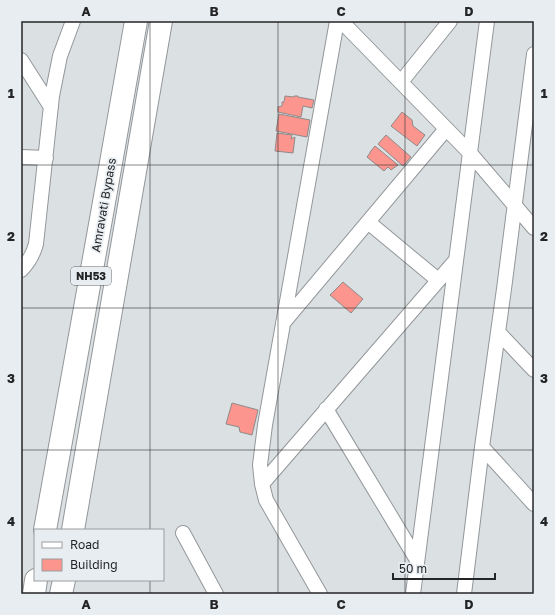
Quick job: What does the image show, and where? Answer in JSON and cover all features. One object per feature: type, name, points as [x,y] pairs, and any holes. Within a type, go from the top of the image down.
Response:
[{"type":"highway","name":"Amravati Bypass","points":[[46,529],[136,21]]},
{"type":"highway","name":"Amravati Bypass","points":[[73,529],[162,21]]},
{"type":"highway","points":[[34,594],[36,581]]},
{"type":"highway","points":[[61,594],[64,581]]},
{"type":"street","points":[[21,270],[31,259],[36,244],[51,106],[60,56],[73,21]]},
{"type":"street","points":[[320,594],[266,500],[262,484],[260,465],[264,424],[337,21]]},
{"type":"street","points":[[341,21],[470,153],[534,228]]},
{"type":"street","points":[[401,82],[450,21]]},
{"type":"street","points":[[413,594],[487,21]]},
{"type":"street","points":[[464,594],[482,447],[532,81],[534,54]]},
{"type":"street","points":[[21,60],[51,106]]},
{"type":"street","points":[[282,324],[446,129]]},
{"type":"street","points":[[21,157],[46,158]]},
{"type":"street","points":[[368,222],[438,280]]},
{"type":"street","points":[[262,484],[456,260]]},
{"type":"street","points":[[498,332],[534,370]]},
{"type":"street","points":[[326,409],[417,560]]},
{"type":"street","points":[[482,447],[534,504]]},
{"type":"street","points":[[183,533],[216,594]]},
{"type":"building","points":[[285,96],[298,96],[314,100],[312,108],[303,106],[301,117],[278,112],[278,107],[282,106]]},
{"type":"building","points":[[402,112],[412,120],[413,126],[425,135],[417,146],[391,126]]},
{"type":"building","points":[[279,114],[310,120],[307,137],[276,131]]},
{"type":"building","points":[[277,133],[292,135],[291,139],[295,137],[293,153],[275,151]]},
{"type":"building","points":[[386,135],[411,157],[403,166],[378,144]]},
{"type":"building","points":[[375,146],[398,165],[391,170],[388,167],[384,171],[367,157]]},
{"type":"building","points":[[343,282],[363,299],[351,313],[330,295]]},
{"type":"building","points":[[232,403],[258,410],[252,435],[240,432],[239,427],[226,424]]}]
